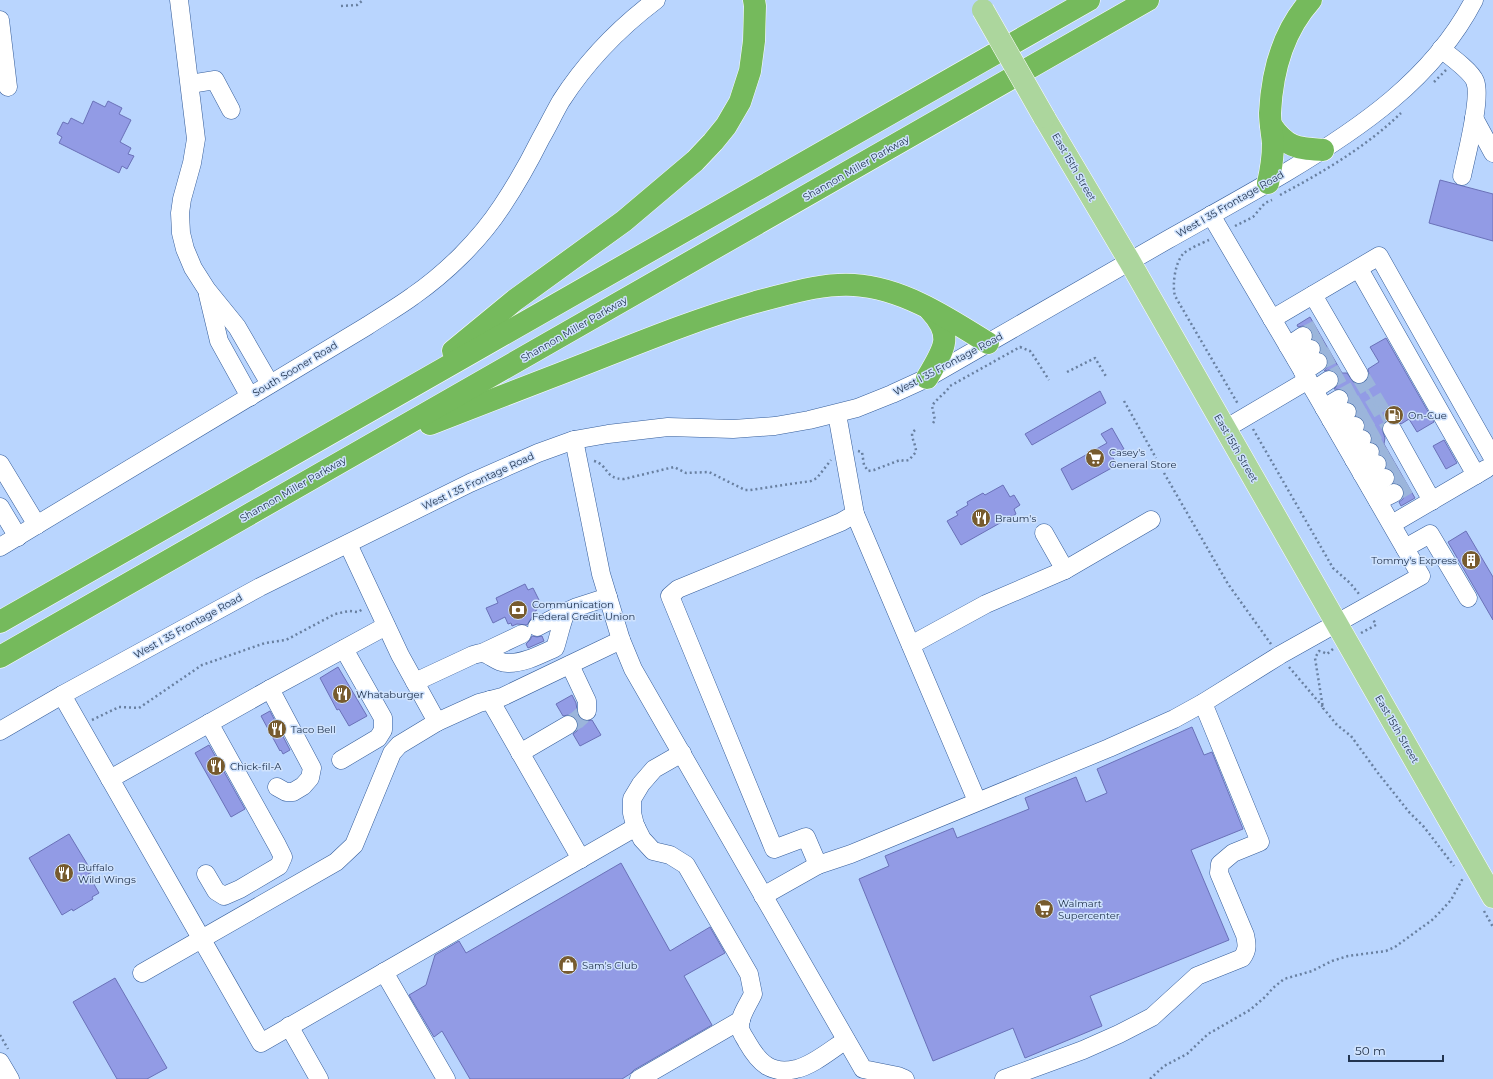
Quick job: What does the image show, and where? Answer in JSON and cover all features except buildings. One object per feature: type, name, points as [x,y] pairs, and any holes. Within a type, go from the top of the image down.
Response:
[{"type":"highway","points":[[406,390],[515,300],[624,221],[695,161],[713,142],[726,126],[740,102],[750,71],[754,41],[756,6],[754,0]]},
{"type":"highway","points":[[0,622],[1089,0]]},
{"type":"highway","name":"Shannon Miller Parkway","points":[[0,657],[1148,0]]},
{"type":"highway","points":[[1268,183],[1272,163],[1273,144],[1270,114],[1274,77],[1284,42],[1303,9],[1311,0]]},
{"type":"highway","points":[[1271,126],[1279,137],[1289,144],[1301,148],[1323,150]]},
{"type":"highway","points":[[364,449],[548,379],[652,336],[726,311],[800,290],[830,285],[855,285],[881,290],[905,297],[988,343]]},
{"type":"highway","points":[[927,308],[939,320],[944,329],[945,343],[927,378]]},
{"type":"main road","name":"East 15th Street","points":[[980,5],[1130,262],[1336,624],[1491,887]]},
{"type":"street","points":[[179,0],[196,139],[192,163],[182,198],[180,214],[181,233],[185,250],[193,268],[207,290],[237,327],[270,384]]},
{"type":"street","name":"South Sooner Road","points":[[0,548],[367,326],[413,296],[448,268],[477,238],[501,207],[524,172],[561,102],[582,71],[608,41],[640,12],[656,0]]},
{"type":"street","name":"West I 35 Frontage Road","points":[[0,731],[62,695],[260,587],[503,468],[574,440],[608,434],[668,427],[733,429],[775,426],[837,414],[892,394],[927,378],[1268,183],[1323,150],[1372,117],[1419,74],[1441,49],[1457,28],[1474,0]]},
{"type":"street","points":[[0,20],[8,87]]},
{"type":"street","points":[[1441,49],[1465,69],[1475,81],[1476,106],[1462,176]]},
{"type":"street","points":[[190,84],[215,80],[231,110]]},
{"type":"street","points":[[1474,118],[1493,153]]},
{"type":"street","points":[[763,896],[818,865],[857,851],[1140,735],[1203,703],[1280,655],[1421,576],[1212,215]]},
{"type":"street","points":[[1272,319],[1379,256],[1493,458]]},
{"type":"street","points":[[1359,269],[1476,475]]},
{"type":"street","points":[[207,290],[220,341],[250,396]]},
{"type":"street","points":[[1302,370],[1346,373],[1324,342],[1314,295]]},
{"type":"street","points":[[1302,370],[1324,342]]},
{"type":"street","points":[[1225,429],[1302,370],[1324,342]]},
{"type":"street","points":[[837,414],[855,514],[977,801]]},
{"type":"street","points":[[574,440],[601,574],[621,640],[633,669],[863,1069],[898,1076],[905,1079]]},
{"type":"street","points":[[1384,451],[1432,501]]},
{"type":"street","points":[[1351,454],[1384,451]]},
{"type":"street","points":[[1351,454],[1384,451]]},
{"type":"street","points":[[1351,454],[1384,451]]},
{"type":"street","points":[[1351,454],[1384,451]]},
{"type":"street","points":[[0,464],[38,525]]},
{"type":"street","points":[[1392,524],[1493,465]]},
{"type":"street","points":[[0,507],[18,537]]},
{"type":"street","points":[[818,865],[806,837],[774,849],[670,596],[678,590],[841,522],[855,514]]},
{"type":"street","points":[[911,645],[986,604],[1065,570],[1151,520]]},
{"type":"street","points":[[1044,533],[1065,570]]},
{"type":"street","points":[[1405,548],[1430,534],[1468,598]]},
{"type":"street","points":[[348,544],[386,626],[437,722]]},
{"type":"street","points":[[415,682],[530,631],[577,607],[608,598]]},
{"type":"street","points":[[482,653],[496,660],[509,664],[526,660],[554,648],[566,612]]},
{"type":"street","points":[[110,779],[386,626]]},
{"type":"street","points":[[142,973],[336,862],[354,845],[392,753],[399,745],[437,722],[479,703],[502,697],[621,640]]},
{"type":"street","points":[[338,755],[370,730],[375,722],[375,716],[341,651]]},
{"type":"street","points":[[570,665],[587,701],[587,711]]},
{"type":"street","points":[[270,689],[312,768],[310,778],[303,786],[293,792],[286,792],[277,787]]},
{"type":"street","points":[[62,695],[261,1043],[636,827]]},
{"type":"street","points":[[490,700],[580,859]]},
{"type":"street","points":[[1004,1079],[1083,1050],[1152,1017],[1197,976],[1242,958],[1247,951],[1245,935],[1219,873],[1220,864],[1234,853],[1260,842],[1203,703]]},
{"type":"street","points":[[206,874],[216,891],[224,896],[240,889],[279,866],[283,857],[210,723]]},
{"type":"street","points":[[520,753],[568,725]]},
{"type":"street","points":[[682,753],[654,769],[641,784],[632,800],[632,813],[636,827],[642,839],[653,850],[670,855],[686,865],[749,974],[754,994],[741,1017],[740,1029],[757,1057],[765,1065],[774,1070],[784,1071],[797,1069],[809,1064],[846,1040]]},
{"type":"street","points":[[384,972],[446,1079]]},
{"type":"street","points":[[640,1079],[741,1020]]},
{"type":"street","points":[[289,1026],[320,1079]]},
{"type":"street","points":[[0,1062],[10,1079]]},
{"type":"path","points":[[341,6],[357,5],[364,0]]},
{"type":"path","points":[[1213,238],[1184,253],[1176,266],[1173,291],[1237,403]]},
{"type":"path","name":"West I 35 Frontage Road","points":[[933,423],[935,420],[932,406],[937,398],[944,394],[950,386],[1020,347],[1030,351],[1049,380]]},
{"type":"path","points":[[1067,372],[1095,358],[1107,378]]},
{"type":"path","points":[[1124,401],[1156,458]]},
{"type":"path","points":[[856,451],[862,452],[864,465],[868,471],[900,460],[905,461],[916,452],[916,447],[912,436],[912,433],[915,430]]},
{"type":"path","points":[[1253,431],[1333,568],[1350,583],[1360,595]]},
{"type":"path","points":[[594,462],[599,462],[609,475],[618,479],[624,479],[674,467],[686,473],[709,472],[745,490],[750,490],[811,481],[817,478],[831,460],[837,456]]},
{"type":"path","points":[[1164,473],[1228,584],[1273,646]]},
{"type":"path","points":[[89,721],[119,707],[139,708],[202,665],[265,643],[286,640],[335,614],[349,611],[358,612],[363,609]]},
{"type":"path","points":[[1369,628],[1376,625],[1372,617]]},
{"type":"path","points":[[1323,708],[1315,658],[1319,651],[1327,654],[1331,650]]},
{"type":"path","points":[[1287,664],[1337,724],[1351,736],[1409,812],[1424,827],[1455,866]]},
{"type":"path","points":[[1150,1079],[1164,1066],[1187,1054],[1208,1034],[1250,1010],[1273,988],[1284,980],[1332,961],[1360,954],[1386,951],[1403,942],[1432,920],[1451,900],[1464,878],[1459,872]]},
{"type":"tunnel","points":[[1303,336],[1317,329]]},
{"type":"tunnel","points":[[1311,349],[1324,342]]},
{"type":"tunnel","points":[[1318,362],[1332,355]]},
{"type":"tunnel","points":[[1329,380],[1342,373]]},
{"type":"tunnel","points":[[1359,374],[1392,429]]},
{"type":"tunnel","points":[[1339,399],[1365,385]]},
{"type":"tunnel","points":[[1347,412],[1373,397]]},
{"type":"tunnel","points":[[1355,426],[1381,411]]},
{"type":"tunnel","points":[[1362,439],[1389,424]]},
{"type":"tunnel","points":[[1370,452],[1384,444]]},
{"type":"tunnel","points":[[1377,464],[1391,456]]},
{"type":"tunnel","points":[[1385,478],[1399,470]]},
{"type":"tunnel","points":[[1394,493],[1408,485]]},
{"type":"tunnel","points":[[568,725],[577,720],[587,711]]},
{"type":"place","name":"On-Cue","points":[[1394,415]]},
{"type":"place","name":"Casey's General Store","points":[[1095,458]]},
{"type":"place","name":"Braum's","points":[[981,518]]},
{"type":"place","name":"Tommy's Express","points":[[1471,560]]},
{"type":"place","name":"Communication Federal Credit Union","points":[[518,610]]},
{"type":"place","name":"Whataburger","points":[[342,694]]},
{"type":"place","name":"Taco Bell","points":[[277,729]]},
{"type":"place","name":"Chick-fil-A","points":[[216,766]]},
{"type":"place","name":"Buffalo Wild Wings","points":[[64,873]]},
{"type":"place","name":"Walmart Supercenter","points":[[1044,909]]},
{"type":"place","name":"Sam's Club","points":[[568,965]]}]
